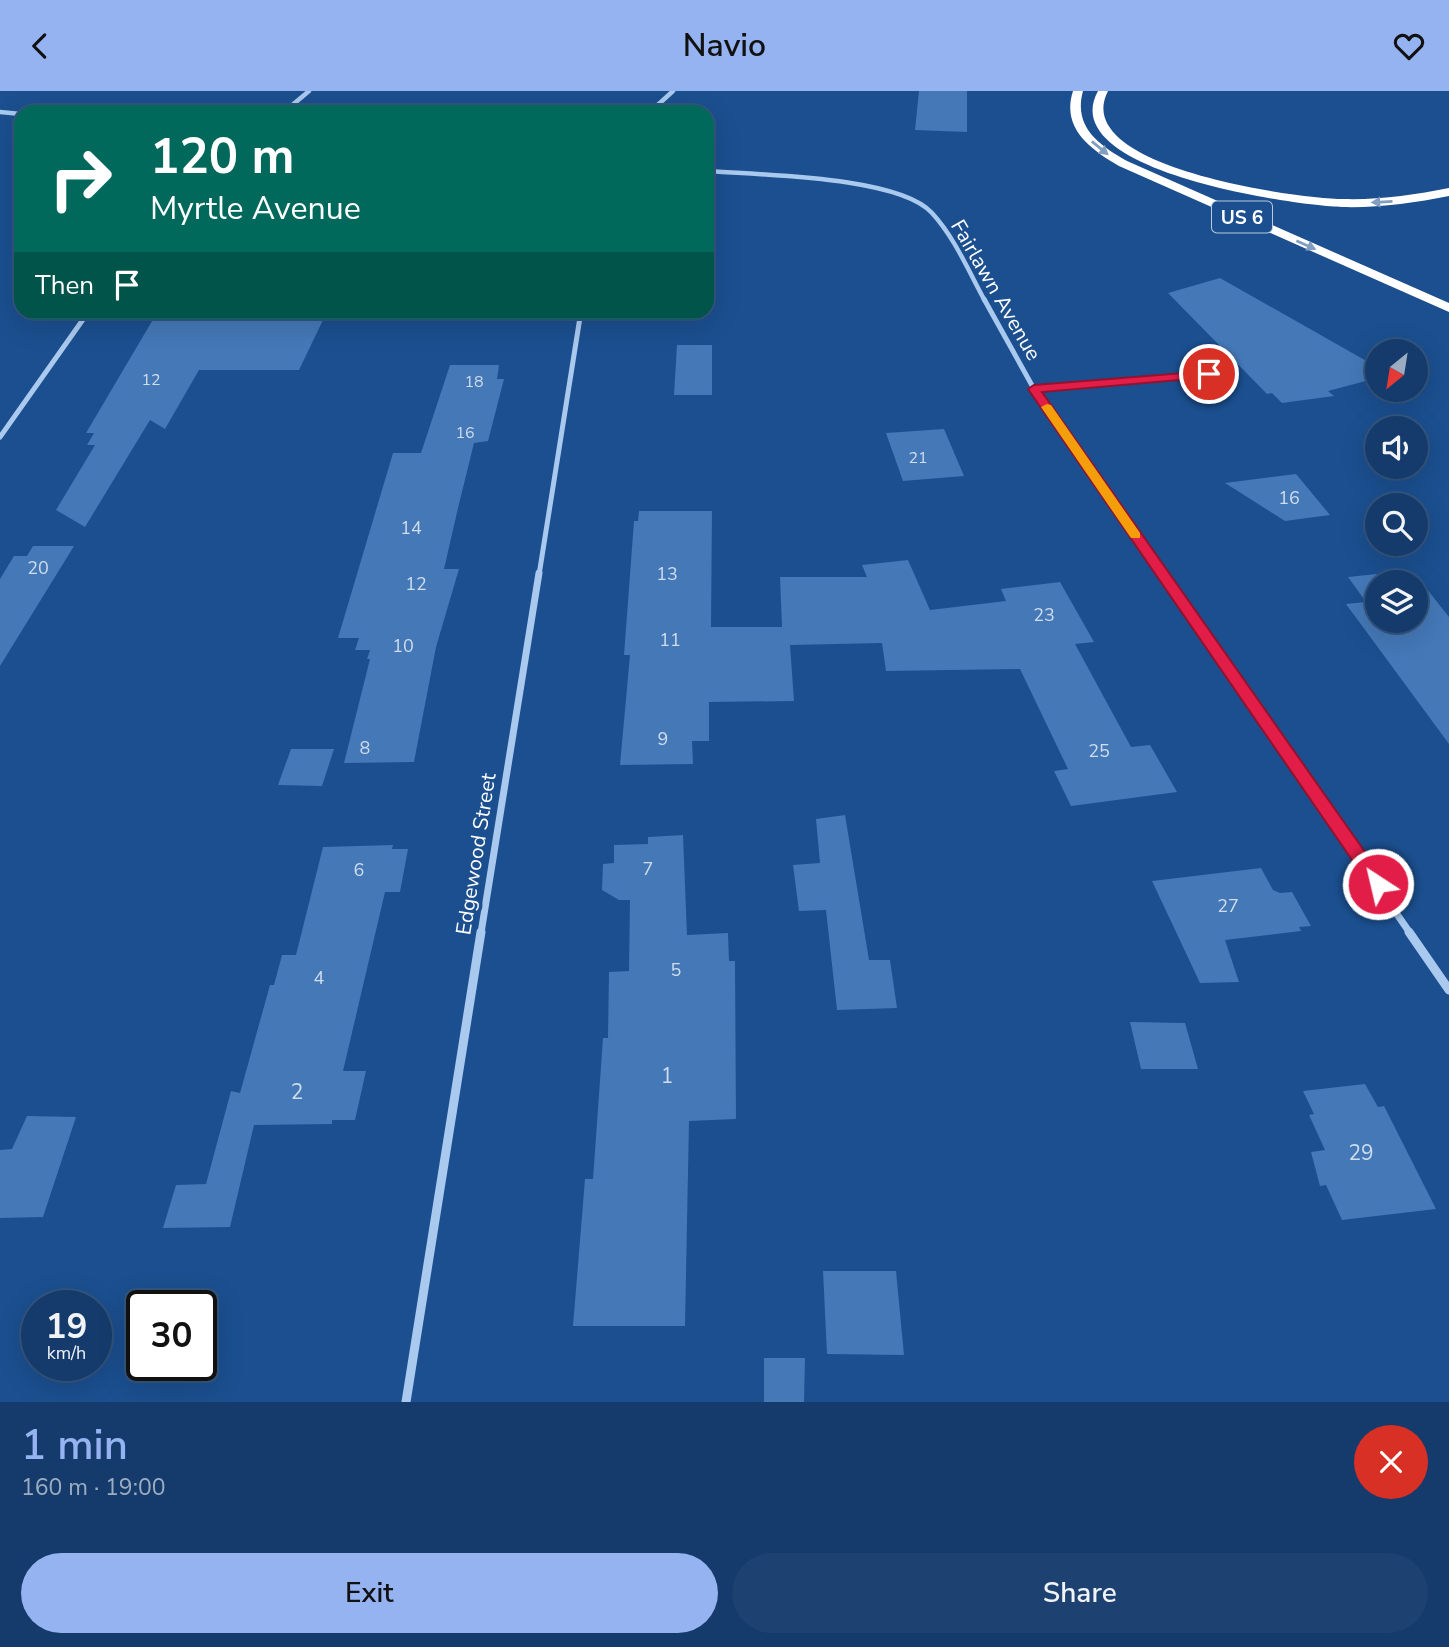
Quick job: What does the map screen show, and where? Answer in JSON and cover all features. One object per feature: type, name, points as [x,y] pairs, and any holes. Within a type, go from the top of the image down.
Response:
[{"type":"highway","name":"US 6","points":[[1078,91],[1073,106],[1076,120],[1086,136],[1105,153],[1134,170],[1449,308]]},
{"type":"highway","points":[[1103,91],[1097,108],[1100,121],[1128,149],[1155,163],[1220,186],[1300,200],[1345,203],[1420,199],[1449,192]]},
{"type":"street","points":[[292,105],[309,91]]},
{"type":"street","points":[[658,105],[674,91]]},
{"type":"street","name":"Fairlawn Avenue","points":[[714,172],[857,184],[898,192],[931,211],[952,241],[1034,389],[1449,990]]},
{"type":"street","points":[[0,437],[83,319]]},
{"type":"street","name":"Edgewood Street","points":[[406,1402],[580,319]]},
{"type":"street","points":[[1034,389],[1209,374]]},
{"type":"building","points":[[919,91],[967,91],[967,132],[915,130]]},
{"type":"building","points":[[1220,278],[1365,360],[1365,381],[1328,391],[1334,396],[1282,403],[1272,393],[1267,394],[1168,293]]},
{"type":"building","points":[[153,319],[323,320],[299,370],[199,370],[165,429],[150,420],[85,527],[56,510],[95,445],[87,445],[94,433],[86,433]]},
{"type":"building","points":[[677,345],[712,345],[712,395],[674,395]]},
{"type":"building","points":[[450,365],[499,365],[497,379],[504,379],[488,441],[474,443],[458,508],[444,569],[459,569],[436,647],[414,762],[344,763],[370,650],[355,650],[359,638],[338,638],[393,453],[421,453]]},
{"type":"building","points":[[944,429],[964,476],[903,481],[886,433]]},
{"type":"building","points":[[1296,474],[1330,515],[1285,521],[1225,483]]},
{"type":"building","points":[[639,511],[712,511],[711,627],[782,627],[780,577],[867,577],[862,565],[908,560],[930,610],[1006,601],[1001,589],[1060,582],[1094,642],[1075,644],[1131,747],[1150,745],[1177,792],[1071,806],[1054,771],[1068,769],[1020,669],[886,671],[882,643],[790,645],[794,701],[709,702],[709,741],[692,741],[693,764],[620,765],[630,655],[624,655],[634,521],[638,521]]},
{"type":"building","points":[[33,546],[74,546],[0,666],[0,579],[14,556],[27,556]]},
{"type":"building","points":[[1365,575],[1365,601],[1348,577]]},
{"type":"building","points":[[1428,590],[1449,617],[1449,744],[1367,633],[1428,633]]},
{"type":"building","points":[[1365,602],[1365,630],[1346,604]]},
{"type":"building","points":[[291,749],[334,749],[322,786],[278,785]]},
{"type":"building","points":[[845,815],[869,960],[890,960],[897,1008],[837,1010],[826,910],[799,911],[793,865],[820,863],[816,819]]},
{"type":"building","points":[[683,835],[687,935],[728,933],[729,961],[735,961],[736,1119],[689,1121],[685,1326],[573,1326],[585,1179],[593,1179],[603,1038],[608,1038],[609,972],[629,971],[630,900],[619,900],[602,890],[603,864],[614,863],[614,845],[648,844],[648,837]]},
{"type":"building","points":[[393,845],[392,849],[408,849],[400,892],[385,892],[343,1071],[366,1071],[355,1120],[332,1120],[332,1124],[254,1125],[230,1227],[163,1228],[176,1185],[206,1184],[231,1091],[240,1093],[270,985],[274,985],[282,955],[296,955],[323,847]]},
{"type":"building","points":[[1261,868],[1273,890],[1280,893],[1292,892],[1311,926],[1299,927],[1301,931],[1225,940],[1239,982],[1200,983],[1152,881]]},
{"type":"building","points":[[1130,1022],[1185,1023],[1198,1069],[1141,1069]]},
{"type":"building","points":[[1365,1084],[1378,1107],[1384,1106],[1436,1209],[1342,1220],[1326,1185],[1320,1186],[1311,1152],[1325,1150],[1309,1115],[1314,1114],[1303,1091]]},
{"type":"building","points":[[27,1116],[76,1117],[43,1217],[0,1218],[0,1150],[12,1149]]},
{"type":"building","points":[[823,1271],[896,1271],[904,1355],[827,1354]]},
{"type":"building","points":[[764,1358],[805,1358],[804,1402],[764,1402]]},
{"type":"slow traffic","points":[[1047,407],[1136,536]]},
{"type":"route","points":[[1209,374],[1034,389],[1378,884]]}]
